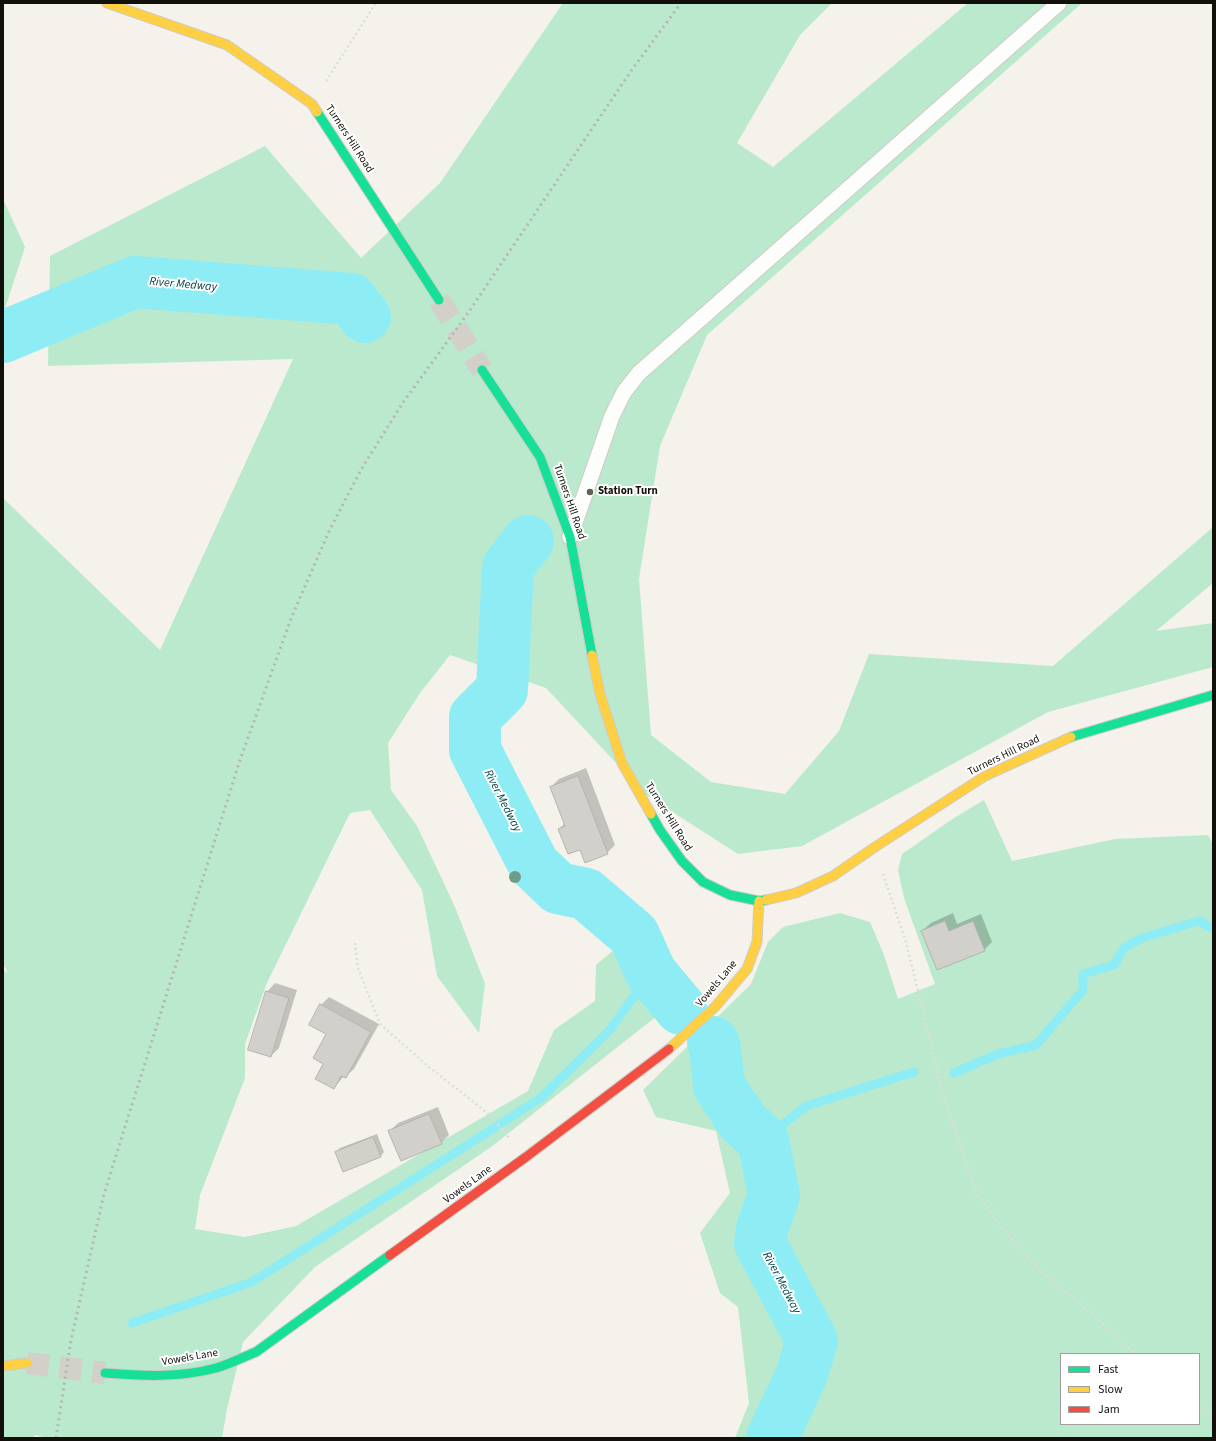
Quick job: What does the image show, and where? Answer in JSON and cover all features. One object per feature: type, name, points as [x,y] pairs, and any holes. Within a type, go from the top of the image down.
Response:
[{"type":"main road","name":"Turners Hill Road","points":[[107,3],[227,45],[312,104],[439,300]]},
{"type":"main road","name":"Turners Hill Road","points":[[482,370],[540,457],[570,537],[600,694],[622,763],[660,830],[682,861],[703,882],[730,895],[759,901],[796,893],[833,876],[985,776],[1068,738],[1213,695]]},
{"type":"main road","name":"Vowels Lane","points":[[104,1373],[138,1376],[173,1376],[216,1368],[256,1352],[487,1185],[670,1049],[715,1007],[747,969],[757,942],[759,901]]},
{"type":"main road","points":[[3,1366],[27,1363]]},
{"type":"lane","points":[[570,537],[612,416],[624,392],[639,373],[1059,3]]},
{"type":"path","points":[[312,104],[376,3]]},
{"type":"path","points":[[875,847],[906,942],[944,1098],[975,1190],[1002,1228],[1038,1268],[1089,1311],[1134,1353]]},
{"type":"path","points":[[355,943],[358,968],[380,1024],[429,1068],[490,1115],[503,1130]]},
{"type":"path","points":[[1200,1409],[1213,1417]]},
{"type":"green space","points":[[563,3],[832,3],[800,35],[737,143],[773,167],[968,3],[1082,3],[707,335],[660,446],[639,579],[651,735],[711,782],[785,794],[839,731],[869,654],[1053,666],[1213,527],[1213,583],[1156,631],[1213,623],[1213,667],[1048,712],[802,846],[738,854],[646,795],[546,688],[450,655],[420,693],[388,743],[391,790],[417,826],[455,907],[485,984],[479,1033],[437,976],[422,890],[370,810],[350,813],[266,985],[245,1044],[245,1078],[200,1195],[195,1229],[245,1237],[296,1226],[528,1091],[554,1030],[595,1001],[596,965],[630,936],[665,996],[667,1008],[491,1147],[315,1267],[243,1342],[227,1409],[222,1438],[47,1438],[35,1435],[33,1438],[3,1438],[3,970],[8,973],[3,963],[3,498],[160,650],[293,359],[48,366],[50,256],[265,146],[361,258],[440,183]]},
{"type":"green space","points":[[3,199],[25,247],[3,315]]},
{"type":"green space","points":[[984,800],[1012,861],[1115,839],[1208,835],[1213,845],[1213,1438],[735,1438],[749,1403],[738,1307],[720,1293],[700,1233],[730,1193],[716,1131],[656,1117],[643,1090],[751,984],[768,942],[783,927],[840,913],[870,922],[884,955],[898,999],[935,984],[904,898],[898,870],[902,854],[954,818]]},
{"type":"building","points":[[578,776],[608,854],[585,863],[580,850],[568,854],[558,829],[565,826],[550,787]]},
{"type":"building","points":[[945,921],[949,931],[973,921],[985,951],[937,970],[921,931]]},
{"type":"building","points":[[266,991],[289,998],[271,1057],[248,1050]]},
{"type":"building","points":[[320,1004],[371,1032],[346,1078],[341,1076],[334,1089],[315,1079],[323,1064],[313,1058],[326,1034],[309,1025]]},
{"type":"building","points":[[429,1114],[442,1144],[401,1161],[388,1131]]},
{"type":"building","points":[[373,1137],[381,1157],[343,1172],[335,1152]]},
{"type":"waterway","name":"River Medway","points":[[3,337],[135,282],[351,299],[365,317]]},
{"type":"waterway","name":"River Medway","points":[[528,541],[508,567],[502,690],[475,717],[475,750],[534,865],[558,888],[586,894],[634,935],[651,973],[681,1009]]},
{"type":"waterway","points":[[954,1073],[998,1054],[1036,1045],[1083,990],[1083,974],[1114,965],[1124,948],[1142,938],[1199,921],[1213,929]]},
{"type":"waterway","points":[[132,1323],[252,1282],[541,1098],[609,1031],[651,973]]},
{"type":"waterway","name":"River Medway","points":[[713,1042],[719,1086],[743,1122],[763,1140],[774,1195],[762,1229],[760,1243],[812,1341],[801,1376],[772,1438]]},
{"type":"waterway","points":[[763,1140],[806,1106],[914,1072]]},
{"type":"tunnel","points":[[439,300],[482,370]]},
{"type":"tunnel","points":[[27,1363],[105,1373]]},
{"type":"railway","points":[[56,1438],[71,1340],[104,1194],[240,760],[292,616],[330,529],[362,468],[402,404],[468,313],[631,71],[681,3]]},
{"type":"traffic: fast","points":[[317,112],[439,300]]},
{"type":"traffic: fast","points":[[482,370],[540,457],[570,537],[592,655]]},
{"type":"traffic: fast","points":[[1071,737],[1213,695]]},
{"type":"traffic: fast","points":[[651,814],[660,830],[682,861],[703,882],[730,895],[759,901],[766,900]]},
{"type":"traffic: fast","points":[[105,1373],[174,1375],[216,1368],[256,1352],[390,1255]]},
{"type":"traffic: slow","points":[[107,3],[227,45],[312,104],[317,112]]},
{"type":"traffic: slow","points":[[592,655],[600,694],[622,763],[651,814]]},
{"type":"traffic: slow","points":[[766,900],[796,893],[833,876],[985,776],[1071,737]]},
{"type":"traffic: slow","points":[[669,1049],[715,1007],[747,969],[757,942],[759,901]]},
{"type":"traffic: slow","points":[[3,1366],[27,1363]]},
{"type":"traffic: jam","points":[[390,1255],[526,1157],[669,1049]]},
{"type":"place","name":"Station Turn","points":[[590,492]]}]
